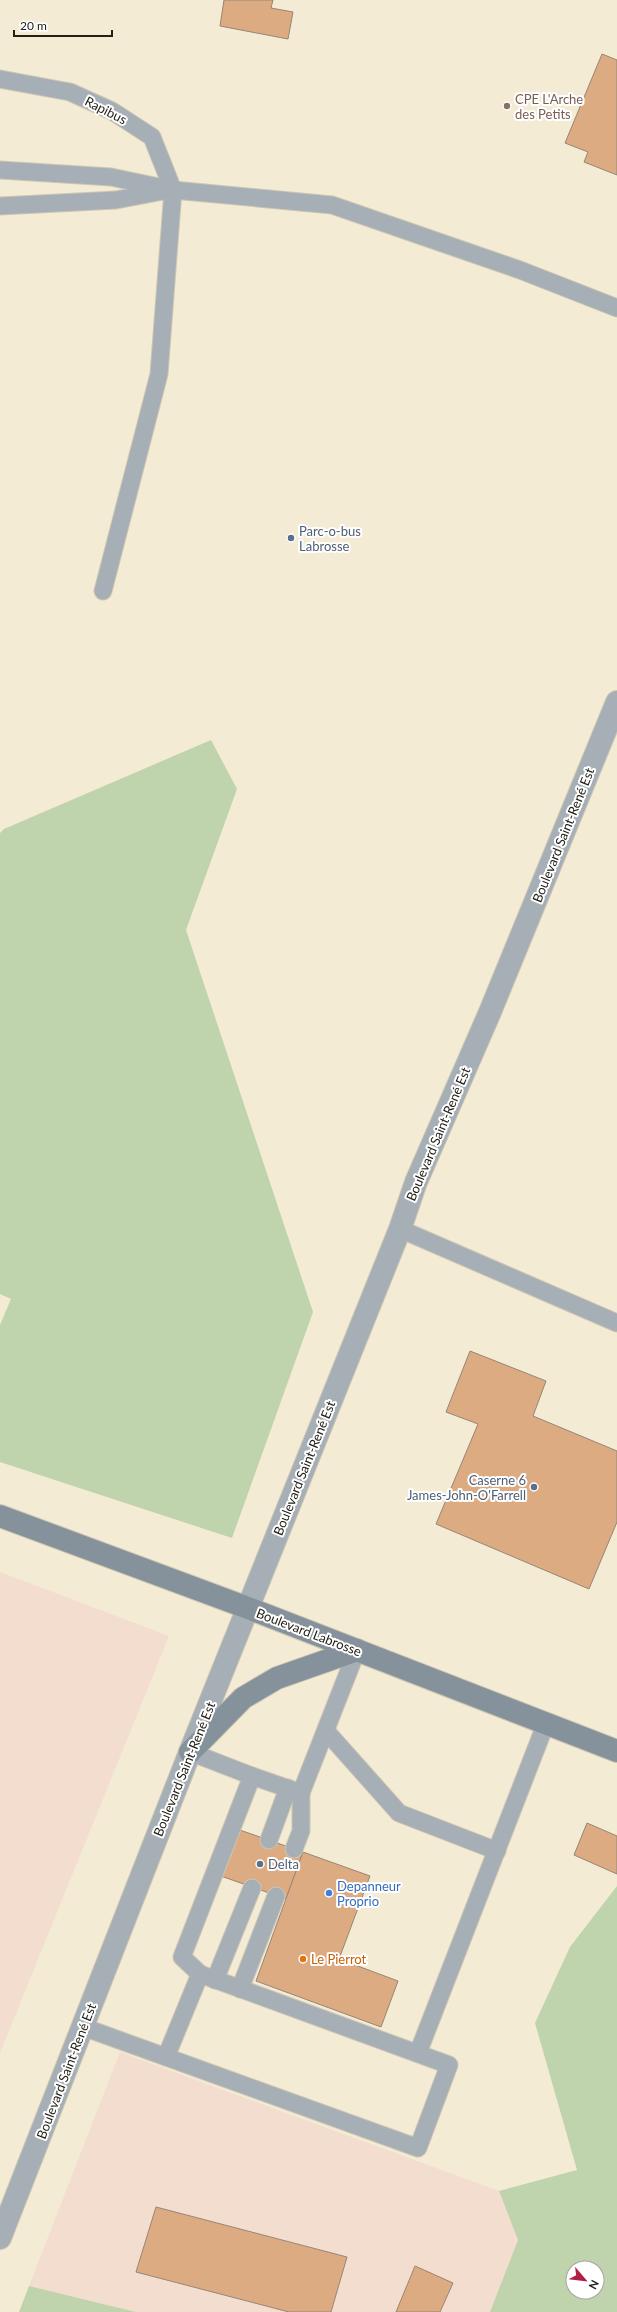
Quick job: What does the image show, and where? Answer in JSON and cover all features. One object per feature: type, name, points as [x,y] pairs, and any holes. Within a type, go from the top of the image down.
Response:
[{"type":"main road","name":"Boulevard Labrosse","points":[[0,1516],[248,1608],[617,1751]]},
{"type":"main road","points":[[190,1752],[243,1698],[256,1690],[277,1678],[357,1650]]},
{"type":"street","name":"Boulevard Saint-René Est","points":[[0,2238],[190,1752],[400,1229],[416,1182],[490,1012],[617,702]]},
{"type":"lane","name":"Rapibus","points":[[0,79],[70,92],[112,111],[152,136],[173,190]]},
{"type":"lane","points":[[0,170],[111,177],[173,190],[332,205],[520,270],[617,308]]},
{"type":"lane","points":[[0,206],[116,200],[173,190]]},
{"type":"lane","points":[[103,591],[159,374],[173,190]]},
{"type":"lane","points":[[400,1229],[617,1323]]},
{"type":"lane","points":[[269,1840],[326,1731],[357,1650]]},
{"type":"lane","points":[[418,2053],[546,1723]]},
{"type":"lane","points":[[326,1731],[399,1813],[497,1851]]},
{"type":"lane","points":[[190,1752],[252,1776],[294,1790]]},
{"type":"lane","points":[[83,2027],[418,2148],[449,2065],[208,1977],[182,1957],[252,1776]]},
{"type":"lane","points":[[294,1790],[301,1831],[294,1849]]},
{"type":"lane","points":[[166,2057],[252,1888]]},
{"type":"lane","points":[[240,1989],[276,1896]]},
{"type":"shaded area","points":[[0,1572],[169,1636],[0,2053]]},
{"type":"shaded area","points":[[120,2052],[499,2191],[518,2240],[490,2312],[136,2312],[29,2286]]},
{"type":"green space","points":[[211,740],[237,789],[186,930],[313,1312],[232,1538],[0,1462],[0,1325],[11,1299],[0,1294],[0,833],[4,829]]},
{"type":"green space","points":[[617,1886],[617,2312],[490,2312],[518,2240],[499,2191],[577,2170],[535,2023],[570,1947]]},
{"type":"green space","points":[[29,2286],[136,2312],[19,2312]]},
{"type":"building","points":[[224,0],[273,0],[271,8],[293,12],[288,39],[220,26]]},
{"type":"building","points":[[602,54],[617,60],[617,175],[584,162],[588,152],[565,143]]},
{"type":"building","name":"Caserne 6 James-John-O'Farrell","points":[[470,1351],[546,1381],[533,1416],[617,1451],[617,1522],[589,1589],[436,1524],[478,1424],[446,1412]]},
{"type":"building","points":[[587,1823],[617,1836],[617,1874],[574,1855]]},
{"type":"building","name":"Delta","points":[[234,1828],[303,1852],[286,1899],[218,1875]]},
{"type":"building","points":[[303,1852],[370,1876],[339,1959],[398,1981],[381,2027],[256,1981]]},
{"type":"building","points":[[156,2207],[347,2257],[331,2312],[289,2312],[136,2272]]},
{"type":"building","points":[[415,2266],[453,2283],[440,2312],[396,2312]]},
{"type":"place","name":"CPE L'Arche des Petits","points":[[507,106]]},
{"type":"place","name":"Parc-o-bus Labrosse","points":[[291,538]]},
{"type":"place","name":"Caserne 6 James-John-O'Farrell","points":[[534,1487]]},
{"type":"place","name":"Delta","points":[[260,1864]]},
{"type":"place","name":"Depanneur Proprio","points":[[329,1893]]},
{"type":"place","name":"Le Pierrot","points":[[303,1959]]}]
